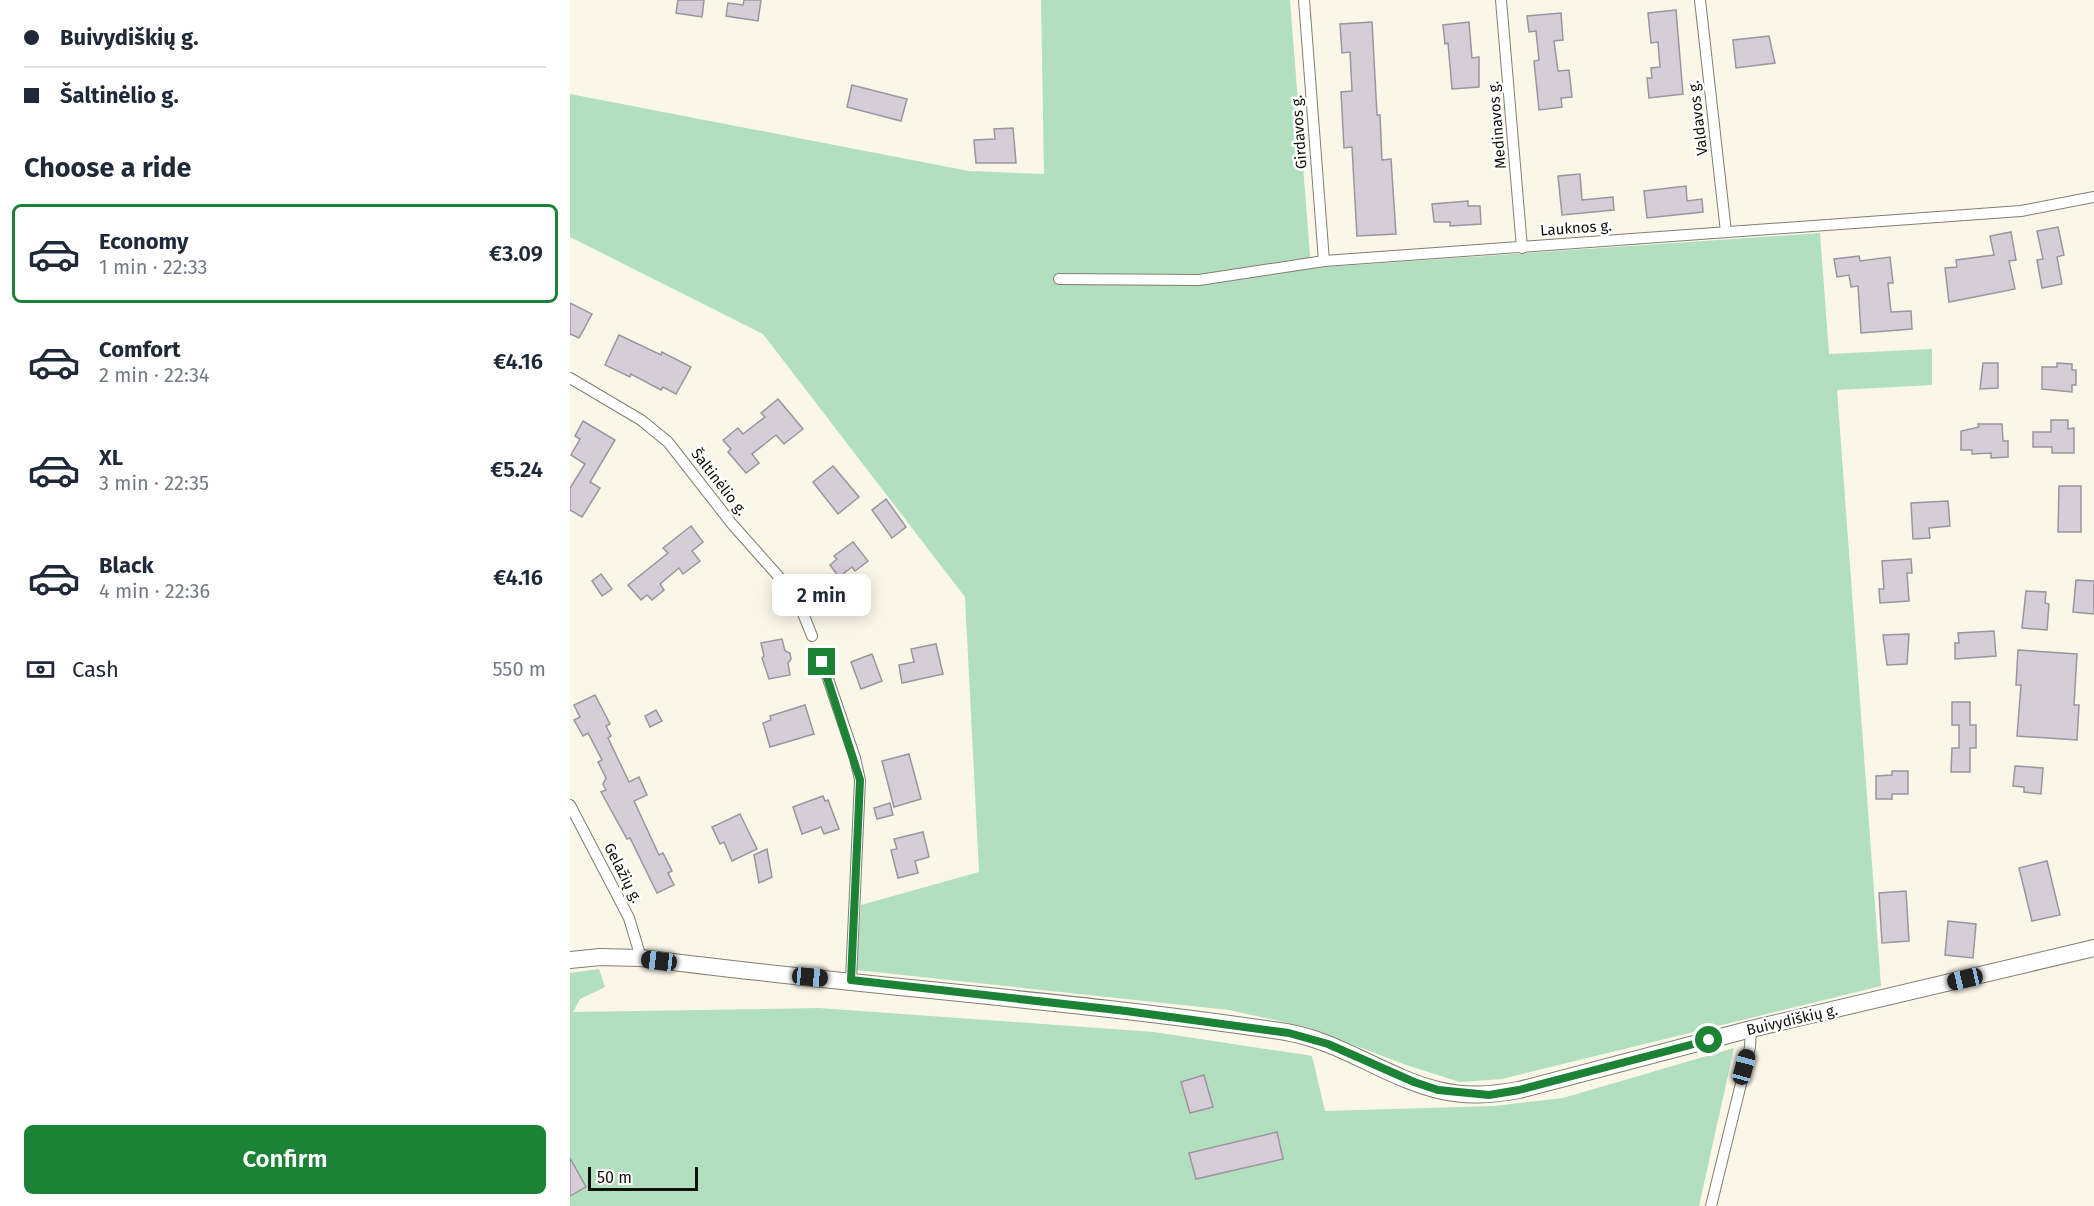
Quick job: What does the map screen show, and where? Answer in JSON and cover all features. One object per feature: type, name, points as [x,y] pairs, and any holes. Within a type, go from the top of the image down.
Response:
[{"type":"main road","name":"Buivydiškių g.","points":[[570,960],[600,957],[641,958],[750,972],[851,980],[1126,1011],[1289,1033],[1358,1056],[1414,1082],[1438,1090],[1489,1095],[1519,1090],[1751,1029],[2094,948]]},
{"type":"street","name":"Girdavos g.","points":[[1304,0],[1324,261]]},
{"type":"street","name":"Medinavos g.","points":[[1501,0],[1522,248]]},
{"type":"street","name":"Valdavos g.","points":[[1700,0],[1726,232]]},
{"type":"street","name":"Lauknos g.","points":[[1059,279],[1199,280],[1324,261],[2021,211],[2094,197]]},
{"type":"street","name":"Šaltinėlio g.","points":[[570,378],[641,420],[668,442],[732,524],[786,585],[798,602],[812,636]]},
{"type":"street","points":[[822,662],[860,780],[851,980]]},
{"type":"street","name":"Gelažių g.","points":[[570,805],[629,918],[641,958]]},
{"type":"street","points":[[1710,1206],[1750,1047],[1751,1029]]},
{"type":"green space","points":[[1041,0],[1290,0],[1311,268],[1820,233],[1829,354],[1932,349],[1932,385],[1837,390],[1881,986],[1502,1079],[1460,1082],[1406,1065],[1307,1027],[1229,1010],[856,970],[861,905],[979,872],[965,597],[763,334],[570,237],[570,94],[969,171],[1044,174]]},
{"type":"green space","points":[[599,969],[605,987],[580,999],[573,1012],[819,1008],[1154,1032],[1312,1056],[1325,1111],[1494,1106],[1563,1098],[1734,1048],[1699,1206],[570,1206],[570,973]]},
{"type":"building","points":[[678,0],[704,0],[702,17],[676,13]]},
{"type":"building","points":[[744,0],[761,0],[758,21],[726,16],[728,3],[743,5]]},
{"type":"building","points":[[1676,10],[1683,94],[1649,98],[1647,78],[1652,78],[1651,68],[1660,67],[1658,42],[1651,43],[1648,13]]},
{"type":"building","points":[[1561,13],[1563,40],[1554,41],[1558,71],[1569,70],[1572,97],[1561,98],[1562,107],[1539,110],[1534,61],[1539,60],[1536,31],[1529,32],[1527,16]]},
{"type":"building","points":[[1372,22],[1382,160],[1391,159],[1396,234],[1357,236],[1352,147],[1344,148],[1341,92],[1352,91],[1350,52],[1342,53],[1340,24]]},
{"type":"building","points":[[1469,22],[1472,58],[1479,57],[1479,87],[1452,89],[1448,43],[1445,44],[1443,25]]},
{"type":"building","points":[[1769,36],[1775,63],[1736,68],[1733,40]]},
{"type":"building","points":[[852,85],[907,99],[901,121],[847,107]]},
{"type":"building","points":[[1013,128],[1016,163],[976,163],[974,140],[995,139],[994,129]]},
{"type":"building","points":[[1580,174],[1582,200],[1613,197],[1614,210],[1562,215],[1558,176]]},
{"type":"building","points":[[1686,186],[1687,201],[1702,199],[1703,212],[1647,218],[1644,191]]},
{"type":"building","points":[[1468,201],[1468,206],[1480,206],[1481,224],[1450,226],[1450,222],[1434,222],[1432,204]]},
{"type":"building","points":[[2058,227],[2064,255],[2057,257],[2062,284],[2042,288],[2037,260],[2043,259],[2037,231]]},
{"type":"building","points":[[2011,232],[2016,260],[2009,261],[2015,289],[1949,302],[1945,268],[1957,267],[1956,260],[1994,255],[1990,236]]},
{"type":"building","points":[[1859,256],[1860,261],[1890,257],[1893,283],[1888,283],[1891,312],[1911,311],[1912,329],[1861,333],[1858,286],[1851,287],[1849,275],[1837,277],[1834,259]]},
{"type":"building","points":[[570,303],[592,314],[579,338],[570,334]]},
{"type":"building","points":[[619,335],[661,355],[662,352],[691,367],[676,394],[663,387],[661,390],[631,374],[630,377],[605,365]]},
{"type":"building","points":[[1983,363],[1998,363],[1998,388],[1980,389]]},
{"type":"building","points":[[2057,363],[2072,364],[2072,370],[2076,370],[2076,385],[2072,385],[2072,392],[2042,389],[2042,367],[2057,367]]},
{"type":"building","points":[[778,399],[803,429],[784,444],[776,435],[752,454],[759,463],[746,473],[728,452],[731,449],[723,440],[738,428],[743,434],[765,417],[761,413]]},
{"type":"building","points":[[2051,420],[2068,420],[2068,429],[2074,428],[2074,453],[2052,453],[2052,447],[2033,447],[2033,432],[2051,432]]},
{"type":"building","points":[[583,421],[615,440],[590,482],[600,488],[582,517],[570,510],[570,488],[585,464],[571,455],[580,439],[575,436]]},
{"type":"building","points":[[1978,424],[2002,424],[2003,441],[2008,441],[2008,457],[1991,458],[1991,453],[1972,454],[1972,450],[1961,450],[1961,431],[1979,427]]},
{"type":"building","points":[[833,466],[859,497],[838,514],[813,482]]},
{"type":"building","points":[[2059,486],[2081,486],[2081,532],[2058,532]]},
{"type":"building","points":[[886,499],[906,527],[892,538],[872,510]]},
{"type":"building","points":[[1948,501],[1950,526],[1929,528],[1930,538],[1913,539],[1911,503]]},
{"type":"building","points":[[691,526],[703,542],[692,551],[700,561],[683,574],[679,568],[660,584],[664,590],[652,600],[647,595],[641,600],[628,585],[668,553],[663,548]]},
{"type":"building","points":[[853,542],[868,561],[855,571],[852,567],[839,577],[830,565],[837,559],[834,556]]},
{"type":"building","points":[[1911,559],[1912,573],[1907,573],[1909,601],[1880,603],[1879,589],[1884,589],[1882,561]]},
{"type":"building","points":[[601,574],[612,589],[602,596],[592,581]]},
{"type":"building","points":[[2076,580],[2094,581],[2094,614],[2073,612]]},
{"type":"building","points":[[2026,591],[2046,592],[2045,603],[2049,604],[2047,630],[2022,628]]},
{"type":"building","points":[[1994,631],[1996,656],[1955,659],[1955,643],[1959,643],[1958,633]]},
{"type":"building","points":[[1909,634],[1907,664],[1887,665],[1883,635]]},
{"type":"building","points":[[782,639],[785,651],[790,653],[791,659],[788,663],[790,675],[769,679],[762,658],[764,656],[761,643]]},
{"type":"building","points":[[936,644],[943,674],[902,683],[899,665],[914,662],[911,649]]},
{"type":"building","points":[[2018,650],[2077,654],[2074,705],[2079,705],[2077,740],[2017,736],[2021,685],[2016,685]]},
{"type":"building","points":[[872,654],[882,681],[861,689],[851,662]]},
{"type":"building","points":[[595,695],[610,724],[606,726],[611,736],[608,738],[629,782],[639,777],[647,795],[634,801],[659,855],[663,853],[672,871],[668,873],[674,885],[657,893],[630,838],[627,839],[601,792],[606,790],[603,784],[606,778],[598,762],[602,760],[588,733],[583,736],[574,720],[580,717],[574,705]]},
{"type":"building","points":[[1952,702],[1970,702],[1970,725],[1976,725],[1976,748],[1970,748],[1970,772],[1951,772],[1952,748],[1959,748],[1959,725],[1952,725]]},
{"type":"building","points":[[805,705],[814,734],[770,747],[763,723],[771,720],[770,716]]},
{"type":"building","points":[[656,710],[662,721],[650,727],[645,716]]},
{"type":"building","points":[[909,754],[921,799],[894,807],[882,761]]},
{"type":"building","points":[[2015,766],[2043,768],[2041,794],[2024,792],[2024,787],[2013,786]]},
{"type":"building","points":[[1892,771],[1908,771],[1908,794],[1892,794],[1892,799],[1876,799],[1876,776],[1892,775]]},
{"type":"building","points":[[823,796],[825,801],[828,800],[839,829],[824,834],[821,827],[802,834],[793,807]]},
{"type":"building","points":[[890,803],[893,815],[877,819],[874,808]]},
{"type":"building","points":[[740,814],[757,849],[732,861],[724,842],[720,844],[712,827]]},
{"type":"building","points":[[923,832],[929,857],[915,861],[918,873],[898,878],[891,850],[897,849],[894,839]]},
{"type":"building","points":[[767,849],[772,877],[759,883],[754,855]]},
{"type":"building","points":[[2047,861],[2060,915],[2032,921],[2019,868]]},
{"type":"building","points":[[1906,891],[1909,941],[1882,943],[1879,893]]},
{"type":"building","points":[[1948,921],[1976,924],[1973,958],[1945,955]]},
{"type":"building","points":[[1204,1075],[1213,1107],[1190,1113],[1181,1082]]},
{"type":"building","points":[[1277,1132],[1283,1159],[1196,1179],[1189,1153]]},
{"type":"building","points":[[570,1158],[586,1187],[570,1196]]},
{"type":"route","points":[[822,662],[855,758],[860,780],[861,805],[851,980],[1126,1011],[1289,1033],[1328,1044],[1414,1082],[1438,1090],[1464,1094],[1489,1095],[1519,1090],[1709,1040]]}]
